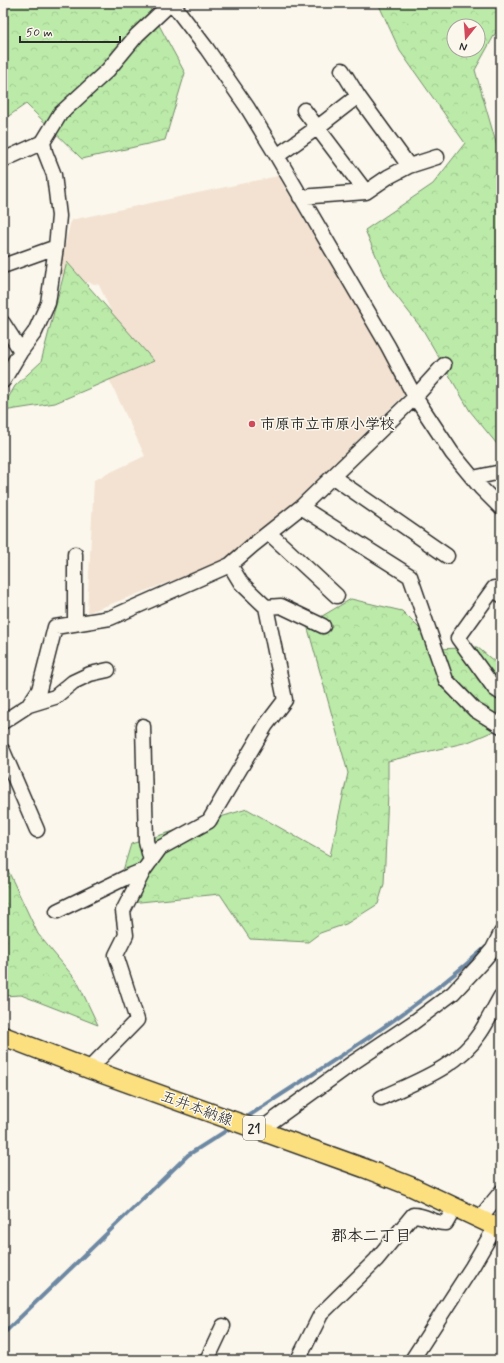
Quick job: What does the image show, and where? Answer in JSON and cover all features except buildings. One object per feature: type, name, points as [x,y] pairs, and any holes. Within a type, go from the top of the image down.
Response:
[{"type":"main road","name":"五井本納線","points":[[3,1036],[89,1069],[403,1183],[498,1228]]},
{"type":"street","points":[[3,160],[43,142],[60,114],[108,70],[137,35],[171,3],[207,50],[247,108],[277,156],[388,346],[415,397],[452,453],[501,508]]},
{"type":"street","points":[[342,70],[358,96],[409,166]]},
{"type":"street","points":[[277,156],[358,96]]},
{"type":"street","points":[[304,110],[366,192]]},
{"type":"street","points":[[3,381],[21,351],[35,332],[48,303],[59,216],[54,175],[45,152],[43,142]]},
{"type":"street","points":[[300,197],[366,192],[388,177],[409,166],[437,157]]},
{"type":"street","points":[[3,266],[56,248]]},
{"type":"street","points":[[3,323],[21,351]]},
{"type":"street","points":[[29,705],[39,690],[55,627],[110,618],[230,565],[302,507],[415,397],[444,365]]},
{"type":"street","points":[[473,478],[501,472]]},
{"type":"street","points":[[333,477],[447,556]]},
{"type":"street","points":[[302,507],[410,576],[446,680],[475,710],[501,726]]},
{"type":"street","points":[[269,533],[337,596]]},
{"type":"street","points":[[75,554],[76,624]]},
{"type":"street","points":[[89,1069],[137,1020],[116,955],[126,935],[124,912],[148,865],[160,848],[209,821],[266,725],[286,700],[266,607],[241,583],[230,565]]},
{"type":"street","points":[[501,595],[494,588],[458,638],[495,689],[501,693]]},
{"type":"street","points":[[266,607],[282,606],[323,626]]},
{"type":"street","points":[[3,722],[29,705],[55,697],[73,682],[90,674],[108,670]]},
{"type":"street","points":[[143,726],[148,865]]},
{"type":"street","points":[[3,751],[37,830]]},
{"type":"street","points":[[57,911],[127,877],[148,865]]},
{"type":"street","points":[[260,1130],[453,993],[493,949],[501,933]]},
{"type":"street","points":[[381,1098],[448,1065],[463,1053],[479,1034],[501,996]]},
{"type":"street","points":[[479,1219],[501,1192]]},
{"type":"street","points":[[298,1360],[321,1314],[376,1260],[413,1215],[422,1215],[441,1224],[446,1223],[455,1207]]},
{"type":"street","points":[[412,1360],[498,1228]]},
{"type":"street","points":[[207,1360],[224,1326]]},
{"type":"shaded area","name":"市原市立市原小学校","points":[[278,176],[407,392],[295,501],[219,563],[87,613],[94,480],[145,456],[103,366],[129,351],[99,285],[58,275],[71,220]]},
{"type":"green space","points":[[3,3],[147,3],[185,73],[165,140],[82,159],[26,104],[3,120]]},
{"type":"green space","points":[[378,3],[501,3],[501,23],[486,50],[486,18],[446,18],[446,58],[482,58],[475,70],[501,160],[501,449],[470,411],[423,330],[390,288],[365,230],[433,184],[465,143],[400,51]]},
{"type":"green space","points":[[67,262],[154,361],[55,403],[3,411],[3,407],[15,386],[41,362]]},
{"type":"green space","points":[[351,599],[402,611],[440,649],[477,647],[501,667],[501,728],[468,742],[388,761],[384,884],[378,904],[346,924],[320,933],[308,942],[250,939],[220,894],[130,903],[122,874],[131,844],[247,809],[330,856],[348,773],[307,625]]},
{"type":"green space","points":[[3,860],[38,934],[77,981],[98,1025],[21,995],[3,996]]},
{"type":"waterway","points":[[244,1119],[338,1058],[399,1016],[429,994],[486,947]]},
{"type":"waterway","points":[[3,1334],[188,1155],[232,1127]]},
{"type":"place","name":"市原市立市原小学校","points":[[252,424]]},
{"type":"district","name":"郡本二丁目","points":[[371,1235]]}]
